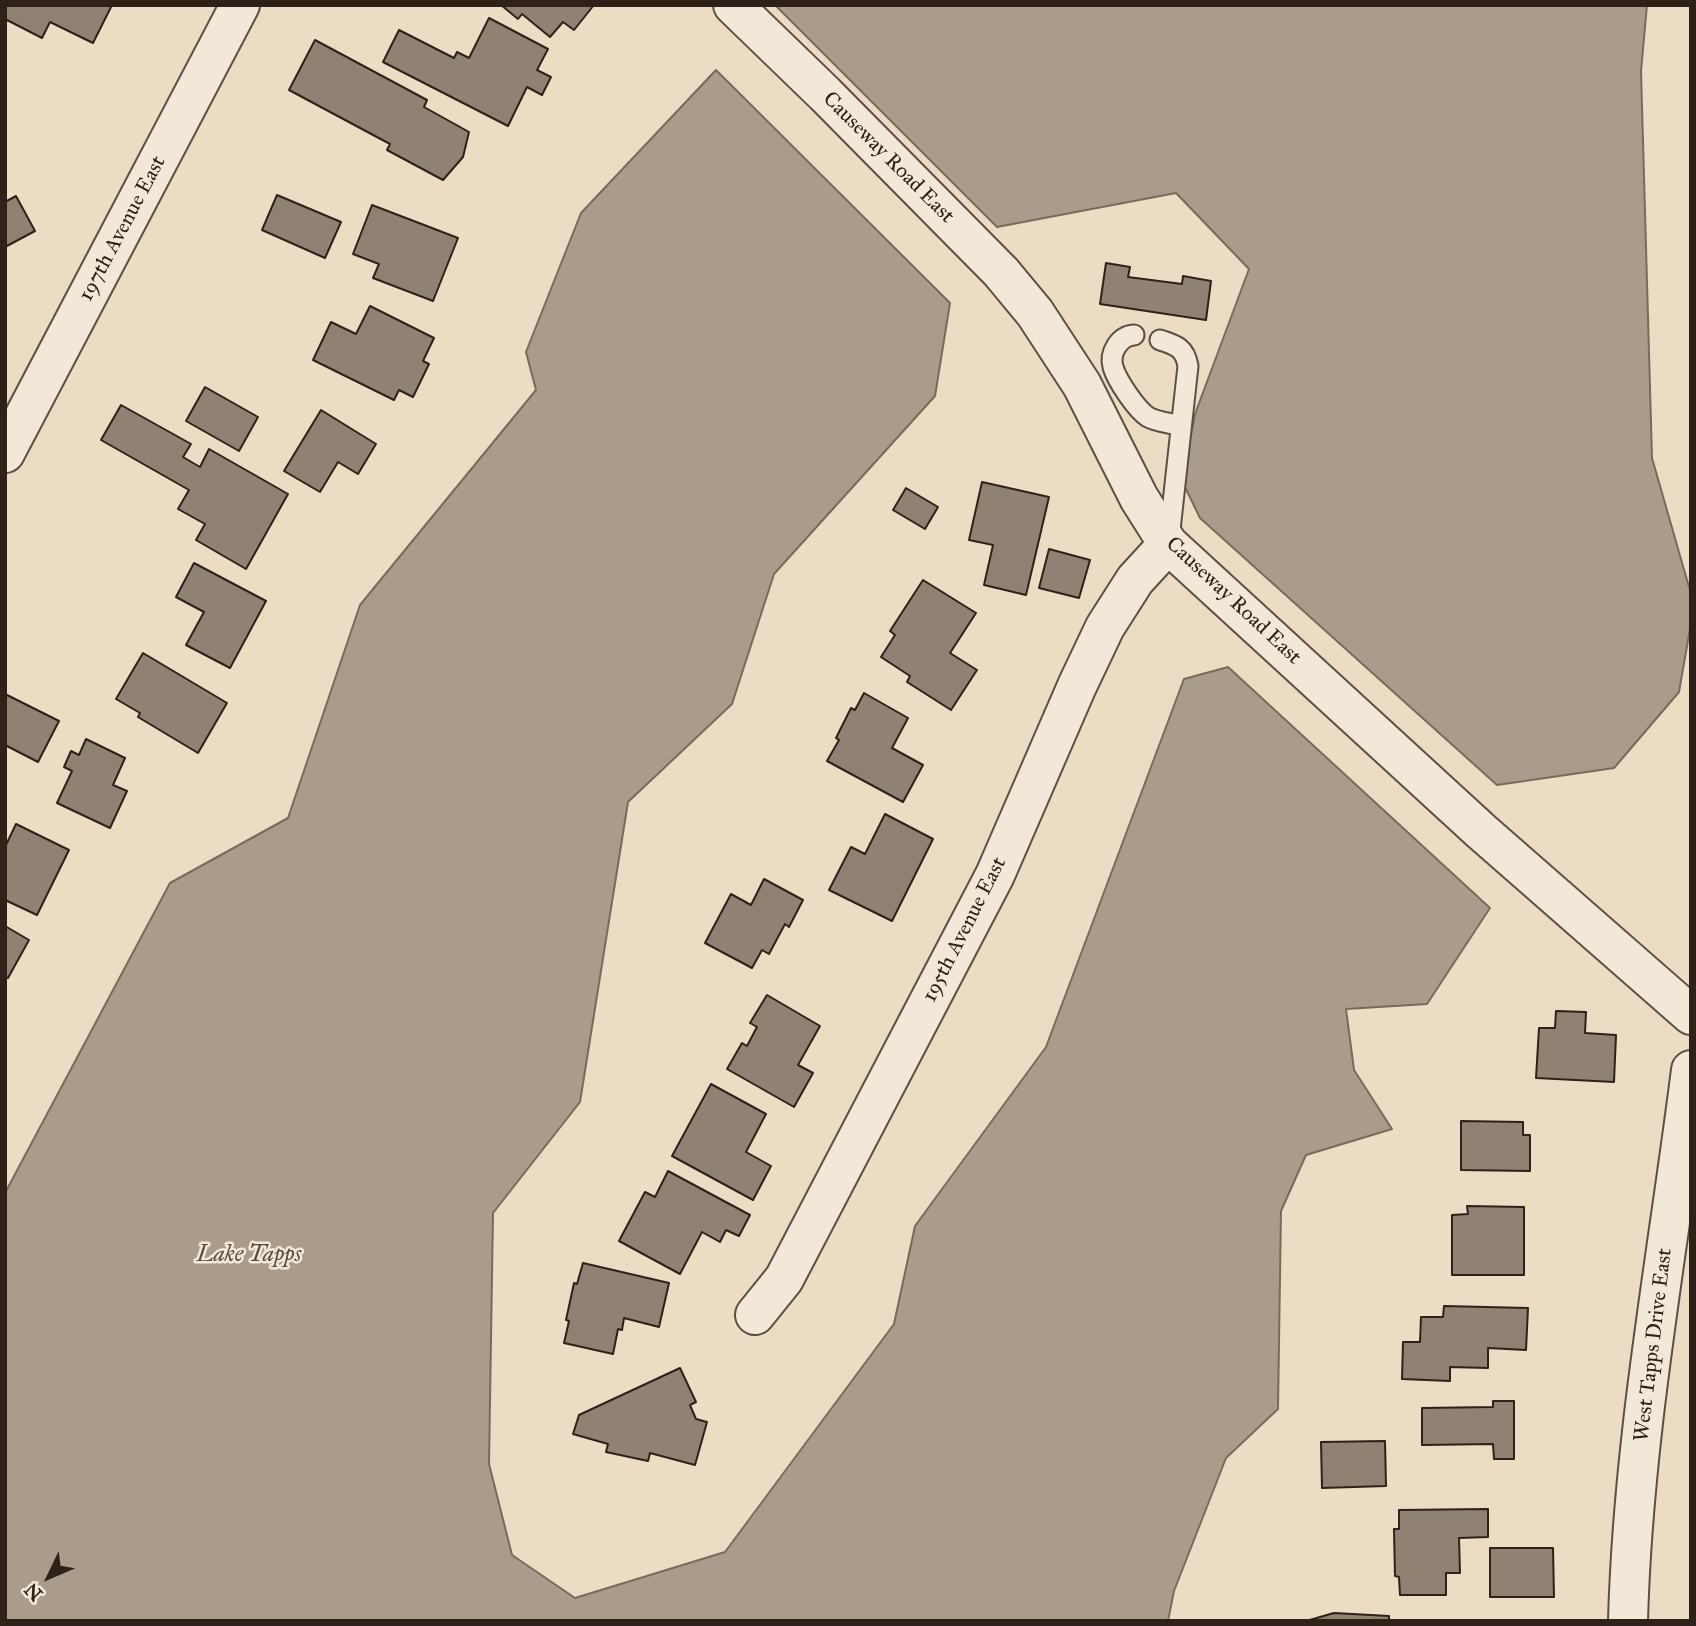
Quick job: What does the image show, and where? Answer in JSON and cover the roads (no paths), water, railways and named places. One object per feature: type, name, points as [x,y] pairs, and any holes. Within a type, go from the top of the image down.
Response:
[{"type":"street","name":"197th Avenue East","points":[[5,453],[240,5]]},
{"type":"street","name":"Causeway Road East","points":[[733,5],[981,252],[1035,313],[1082,385],[1139,498],[1168,544],[1482,831],[1691,1015]]},
{"type":"street","name":"195th Avenue East","points":[[755,1315],[784,1279],[995,875],[1105,627],[1135,580],[1168,544]]},
{"type":"street","name":"West Tapps Drive East","points":[[1628,1621],[1629,1559],[1653,1339],[1691,1070]]},
{"type":"lane","points":[[1134,335],[1127,335],[1118,342],[1112,360],[1114,370],[1136,406],[1149,418],[1181,426]]},
{"type":"lane","points":[[1160,340],[1179,346],[1186,355],[1188,366],[1168,544]]},
{"type":"water","points":[[775,5],[1647,5],[1641,71],[1652,458],[1691,594],[1691,623],[1679,692],[1614,768],[1497,785],[1200,518],[1182,481],[1195,414],[1249,269],[1176,193],[997,227]]},
{"type":"water","name":"Lake Tapps","points":[[716,70],[950,303],[935,396],[774,574],[732,704],[628,802],[580,1102],[493,1213],[489,1464],[512,1555],[575,1598],[725,1552],[894,1324],[915,1226],[1046,1047],[1184,679],[1228,667],[1490,908],[1427,1004],[1346,1009],[1354,1070],[1392,1129],[1306,1155],[1281,1211],[1278,1409],[1226,1458],[1174,1591],[1168,1621],[5,1621],[5,1193],[170,883],[288,818],[360,605],[536,390],[526,352],[581,213]]}]
